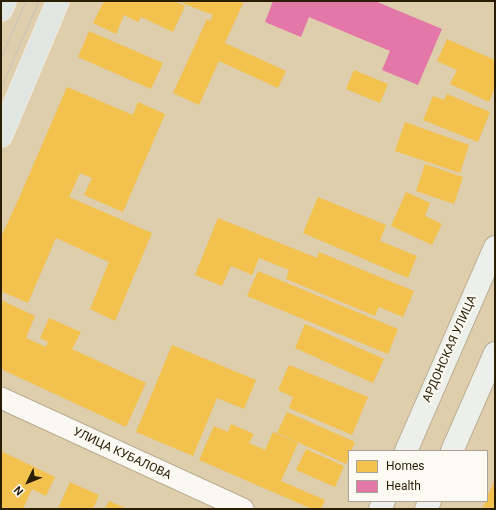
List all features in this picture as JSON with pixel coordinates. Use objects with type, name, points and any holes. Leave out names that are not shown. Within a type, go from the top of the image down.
[{"type":"main road","points":[[1,10],[5,1]]},
{"type":"main road","points":[[1,136],[58,1]]},
{"type":"main road","name":"АРДОНСКАЯ УЛИЦА","points":[[406,450],[495,247]]},
{"type":"main road","points":[[452,450],[495,353]]},
{"type":"street","name":"УЛИЦА КУБАЛОВА","points":[[1,398],[242,509]]},
{"type":"building: Homes","points":[[104,1],[174,1],[185,6],[173,32],[141,17],[138,22],[124,15],[116,34],[93,23]]},
{"type":"building: Homes","points":[[177,1],[244,1],[225,43],[286,71],[278,88],[219,61],[199,105],[173,93],[207,19],[210,21],[213,15]]},
{"type":"building: Homes","points":[[89,31],[163,63],[151,89],[78,57]]},
{"type":"building: Homes","points":[[447,39],[495,60],[495,87],[489,102],[450,84],[457,70],[437,61]]},
{"type":"building: Homes","points":[[354,70],[388,84],[380,103],[346,89]]},
{"type":"building: Homes","points":[[67,87],[133,115],[138,102],[165,114],[123,212],[84,195],[92,178],[80,173],[69,197],[152,233],[115,321],[90,309],[109,262],[56,238],[28,303],[1,291],[1,237]]},
{"type":"building: Homes","points":[[447,94],[490,112],[478,142],[423,120],[433,96],[444,100]]},
{"type":"building: Homes","points":[[405,122],[469,145],[460,173],[395,151]]},
{"type":"building: Homes","points":[[425,164],[463,177],[454,204],[416,191]]},
{"type":"building: Homes","points":[[406,192],[430,203],[425,216],[442,224],[432,245],[391,226]]},
{"type":"building: Homes","points":[[318,197],[386,225],[380,241],[417,256],[408,278],[303,233]]},
{"type":"building: Homes","points":[[218,218],[317,258],[319,252],[414,291],[403,317],[379,307],[375,316],[286,279],[289,270],[259,258],[252,275],[231,266],[222,286],[195,275]]},
{"type":"building: Homes","points":[[258,271],[398,329],[388,354],[247,296]]},
{"type":"building: Homes","points":[[1,300],[35,316],[26,338],[46,347],[48,342],[40,338],[49,318],[81,332],[72,349],[146,383],[126,427],[1,369]]},
{"type":"building: Homes","points":[[305,324],[384,359],[373,383],[295,348]]},
{"type":"building: Homes","points":[[172,345],[256,380],[244,409],[217,398],[193,456],[136,432]]},
{"type":"building: Homes","points":[[289,365],[368,397],[352,435],[289,408],[293,397],[278,390]]},
{"type":"building: Homes","points":[[287,412],[355,442],[351,450],[348,450],[348,459],[346,464],[277,433]]},
{"type":"building: Homes","points":[[231,424],[254,434],[249,443],[265,450],[273,432],[298,443],[281,481],[325,500],[321,509],[312,509],[199,460],[214,426],[228,432]]},
{"type":"building: Homes","points":[[306,449],[344,466],[335,487],[296,470]]},
{"type":"building: Homes","points":[[1,451],[55,477],[46,496],[32,489],[23,509],[1,509]]},
{"type":"building: Homes","points":[[495,479],[495,509],[482,509],[486,502],[488,502],[488,495]]},
{"type":"building: Homes","points":[[70,482],[99,495],[93,509],[58,509]]},
{"type":"building: Homes","points":[[109,501],[128,509],[105,509]]},
{"type":"building: Health","points":[[273,1],[375,1],[442,29],[418,85],[382,70],[390,51],[309,17],[301,37],[265,22]]},
{"type":"tram line","points":[[1,58],[26,1]]},
{"type":"tram line","points":[[1,89],[39,1]]}]
